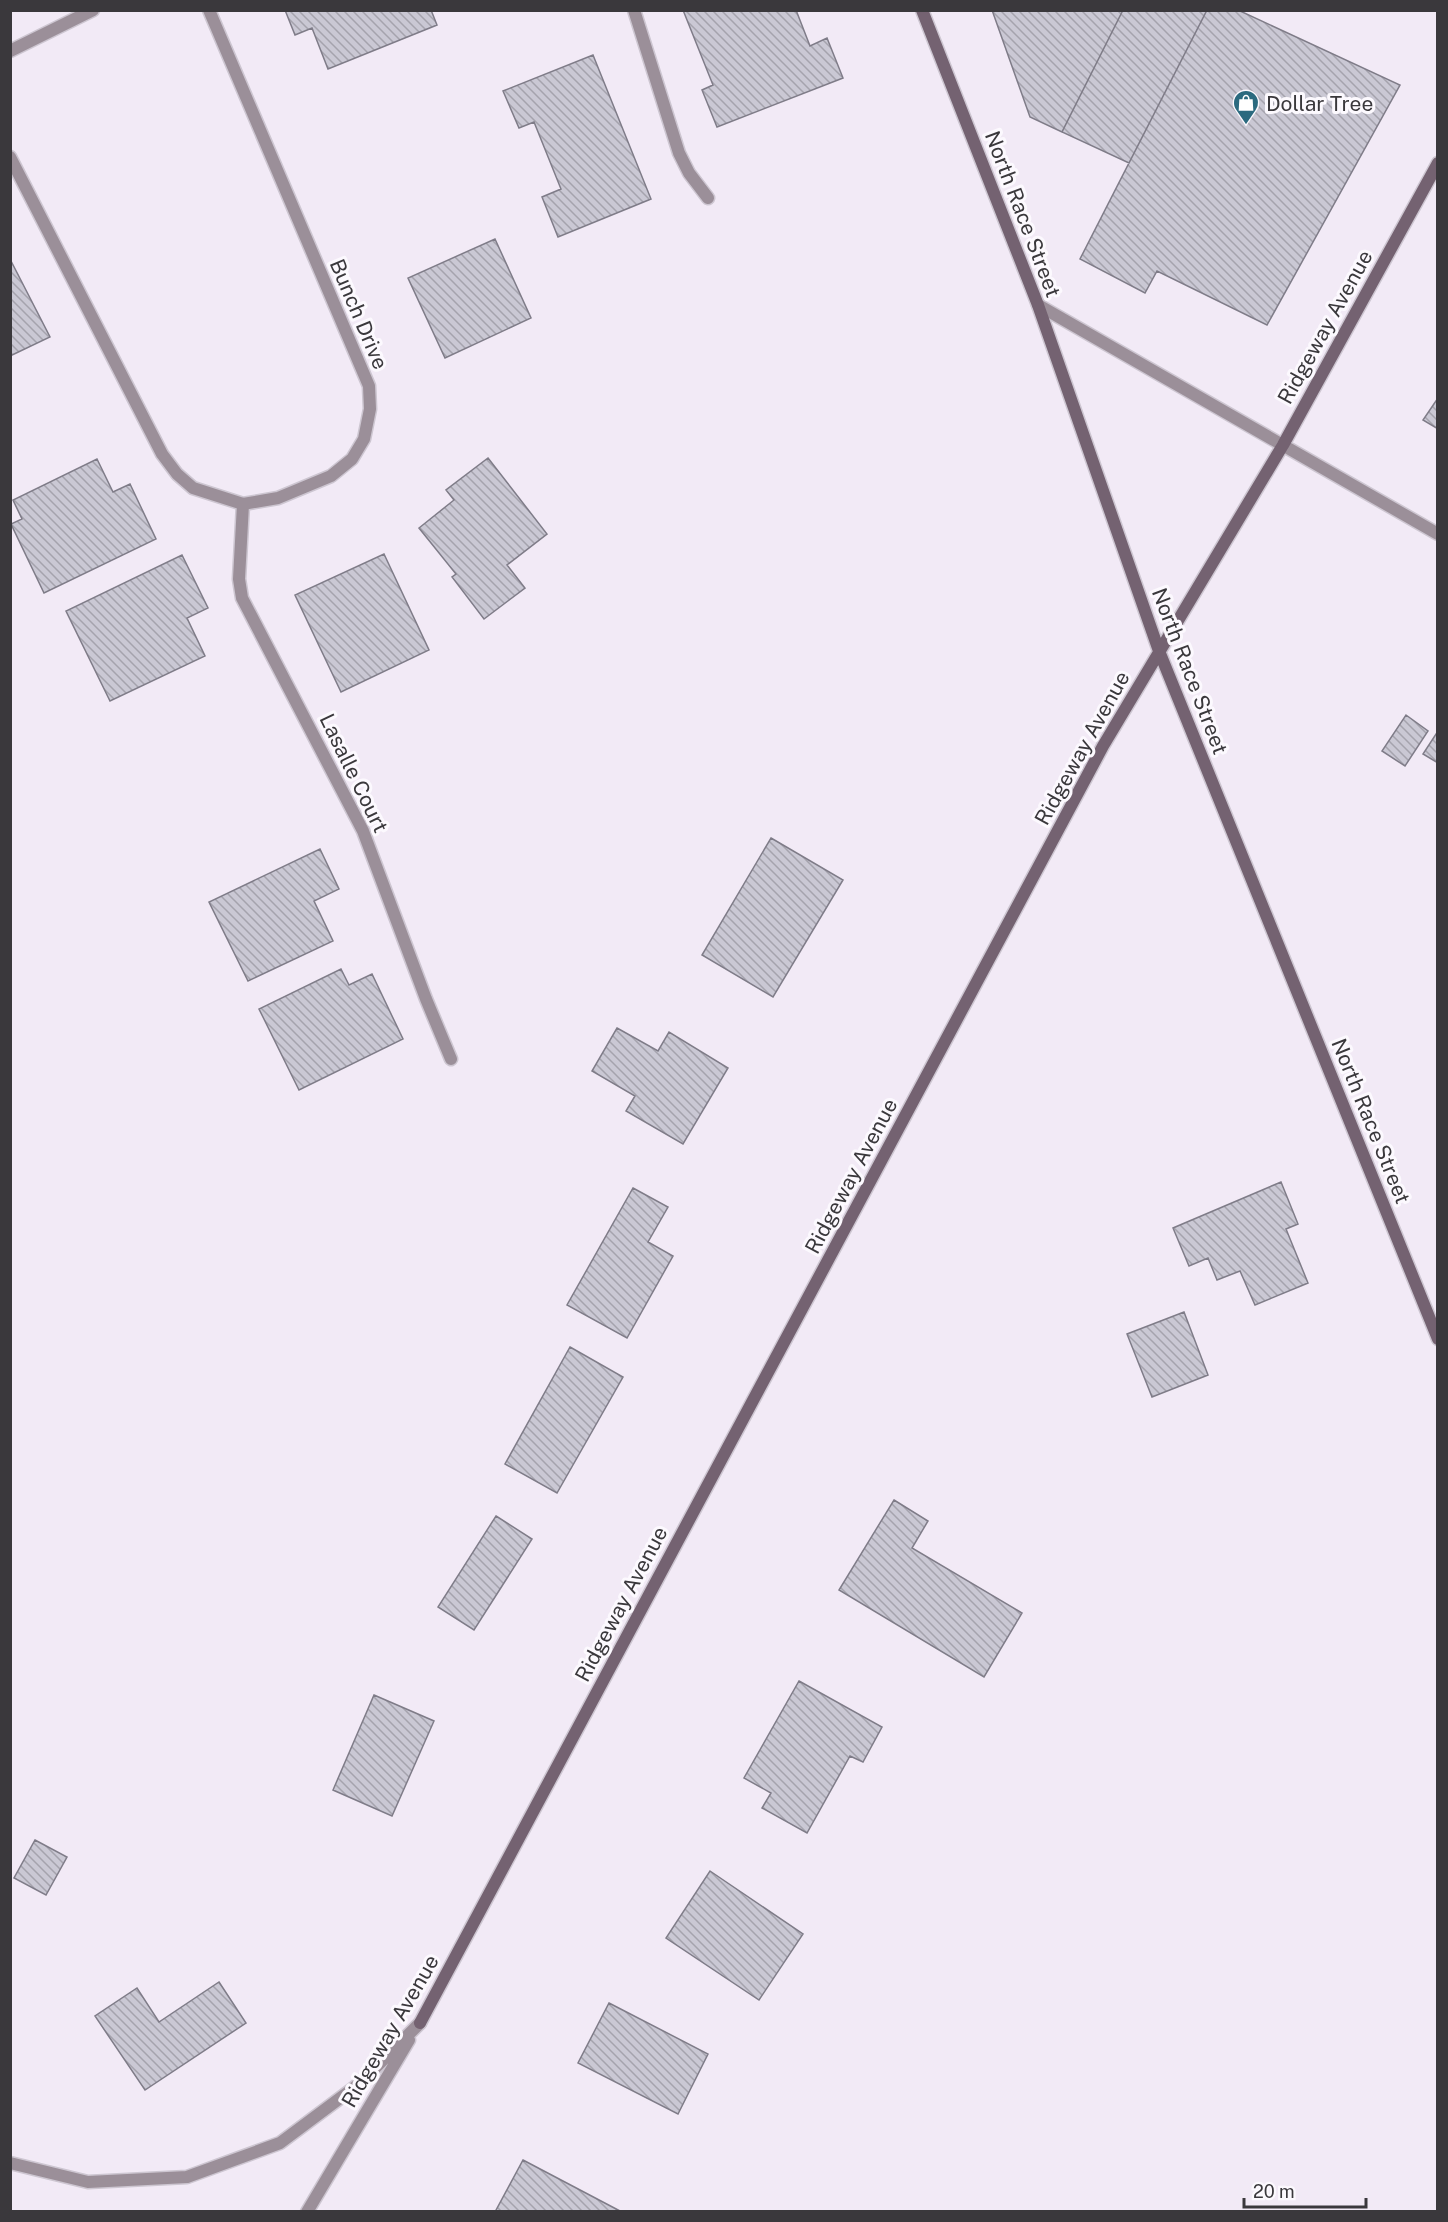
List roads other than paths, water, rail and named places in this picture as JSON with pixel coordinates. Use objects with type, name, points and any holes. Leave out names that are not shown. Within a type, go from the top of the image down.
[{"type":"street","points":[[10,51],[93,10]]},
{"type":"street","name":"Bunch Drive","points":[[10,157],[162,454],[177,474],[194,488],[243,504],[278,498],[331,476],[352,459],[364,439],[370,409],[369,386],[208,10]]},
{"type":"street","points":[[634,10],[679,153],[689,172],[708,198]]},
{"type":"street","name":"North Race Street","points":[[922,10],[1038,305],[1159,651],[1437,1339]]},
{"type":"street","name":"Ridgeway Avenue","points":[[307,2211],[420,2023],[1102,746],[1283,445],[1437,163]]},
{"type":"street","points":[[1038,305],[1437,534]]},
{"type":"street","name":"Lasalle Court","points":[[243,504],[239,579],[242,598],[363,831],[451,1059]]},
{"type":"street","points":[[10,2163],[88,2182],[187,2177],[280,2143],[360,2084],[420,2023]]},
{"type":"place","name":"Dollar Tree","points":[[1246,126]]}]
